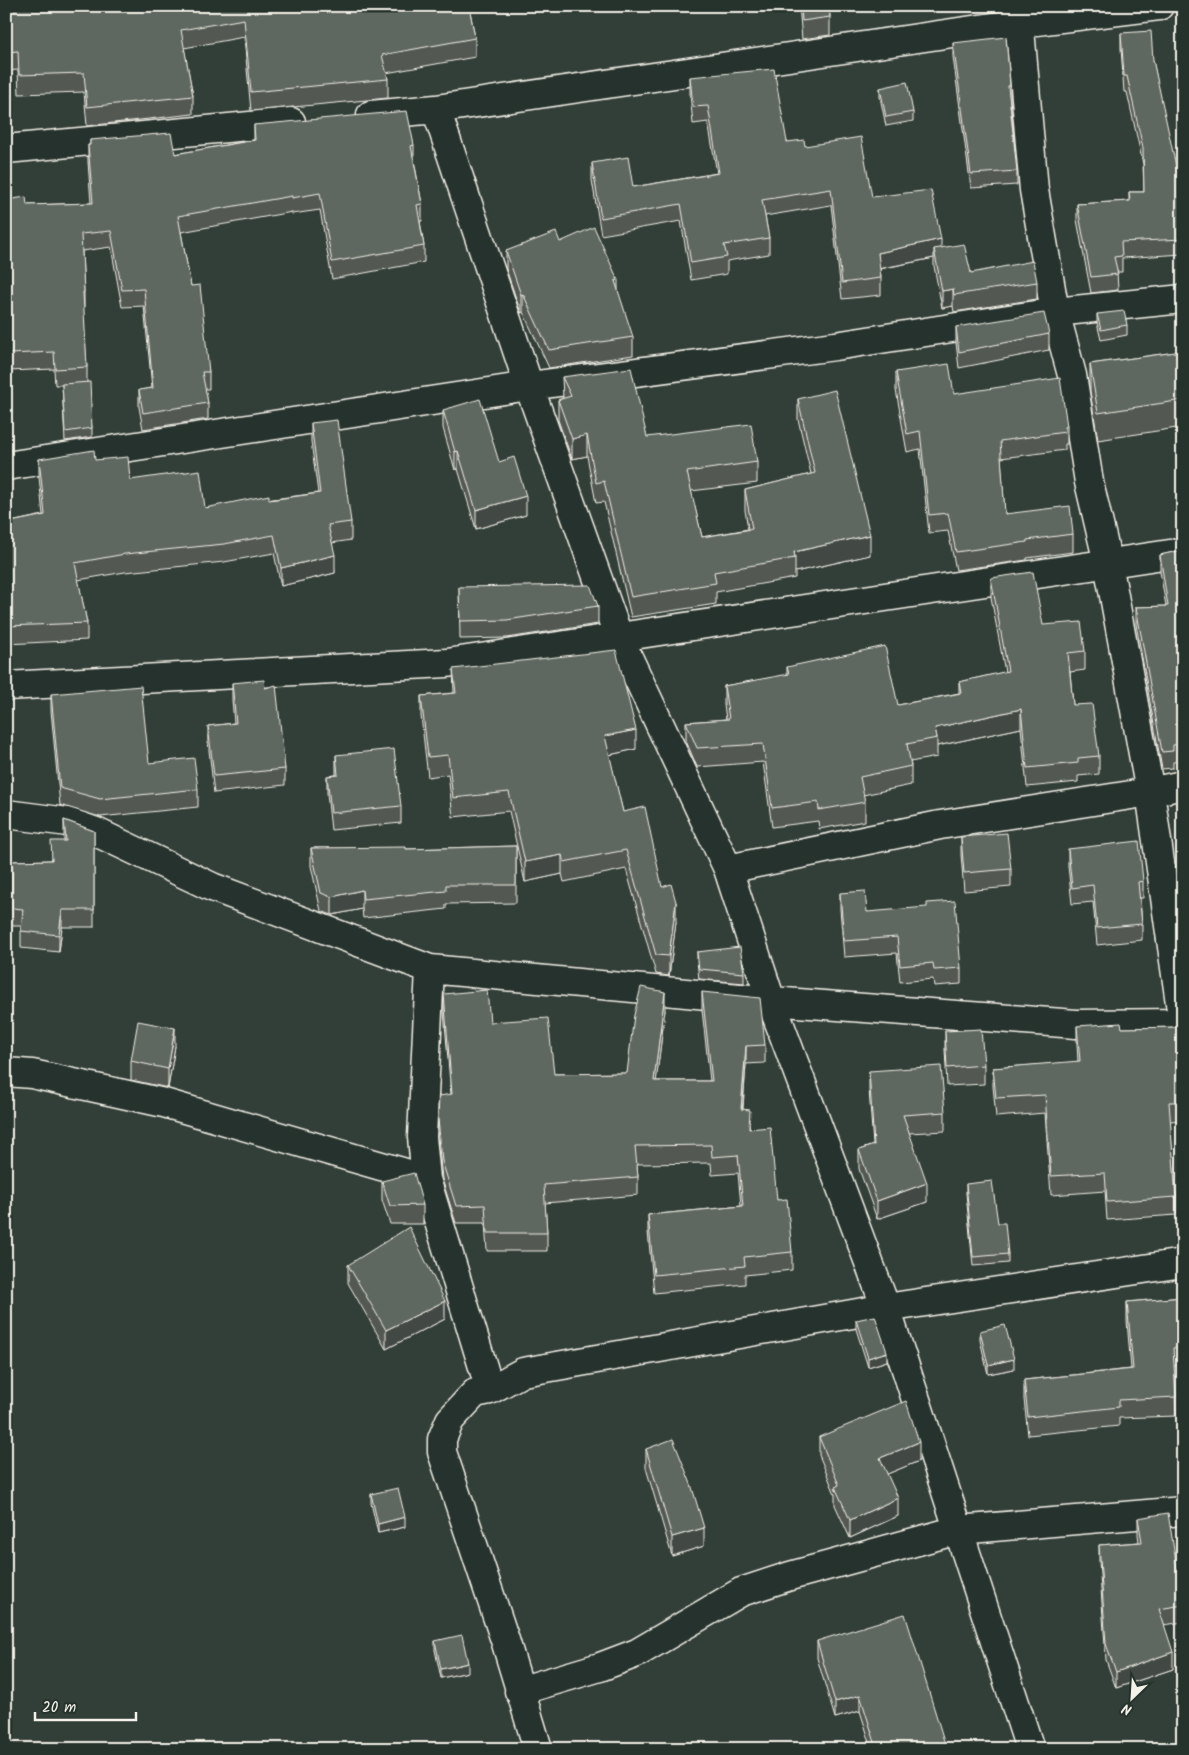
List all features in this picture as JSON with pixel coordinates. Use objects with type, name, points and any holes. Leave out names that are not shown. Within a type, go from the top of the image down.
[{"type":"street","points":[[348,117],[436,109],[1019,15],[1159,6]]},
{"type":"street","points":[[6,814],[68,822],[96,832],[212,887],[430,969],[771,1001],[1076,1024],[1183,1023],[1150,792],[1108,563],[1089,482],[1072,375],[1055,312],[1034,190],[1019,15]]},
{"type":"street","points":[[436,109],[529,386],[619,638],[728,869],[771,1001],[832,1159],[886,1308],[1030,1749]]},
{"type":"street","points":[[6,149],[318,120]]},
{"type":"street","points":[[6,466],[529,386],[834,346],[1055,312],[1183,299]]},
{"type":"street","points":[[6,686],[447,664],[1183,552]]},
{"type":"street","points":[[728,869],[940,825],[1150,792],[1183,785]]},
{"type":"street","points":[[430,969],[422,1137],[426,1179],[490,1390]]},
{"type":"street","points":[[6,1072],[32,1074],[164,1103],[426,1179]]},
{"type":"street","points":[[538,1749],[505,1640],[442,1452],[442,1439],[450,1420],[475,1393],[490,1390],[523,1372],[886,1308],[1183,1263]]},
{"type":"street","points":[[519,1691],[637,1653],[741,1592],[790,1576],[958,1530],[1183,1511]]},
{"type":"building","points":[[17,6],[469,6],[475,38],[382,55],[388,79],[251,92],[244,19],[181,30],[193,96],[87,107],[84,73],[19,75],[18,51],[6,52],[6,10],[17,10]]},
{"type":"building","points":[[801,6],[829,6],[830,17],[802,21]]},
{"type":"building","points":[[1151,31],[1153,60],[1182,194],[1183,239],[1121,242],[1122,256],[1114,257],[1118,274],[1091,277],[1077,204],[1130,201],[1129,192],[1144,192],[1143,148],[1127,76],[1124,76],[1121,33]]},
{"type":"building","points":[[1006,37],[1010,85],[1008,86],[1017,171],[971,174],[953,43]]},
{"type":"building","points":[[774,69],[787,142],[804,140],[805,146],[861,137],[872,197],[931,190],[941,239],[878,253],[881,278],[842,283],[831,189],[762,200],[769,238],[724,245],[727,257],[691,263],[681,204],[601,218],[592,163],[628,157],[633,187],[719,173],[708,106],[693,107],[690,77]]},
{"type":"building","points":[[907,82],[913,112],[886,117],[880,88]]},
{"type":"building","points":[[407,111],[414,145],[411,146],[422,204],[417,205],[424,246],[332,262],[320,193],[292,198],[292,196],[178,216],[191,286],[200,285],[209,372],[202,372],[208,403],[143,413],[139,390],[153,388],[144,289],[122,290],[111,231],[81,234],[87,367],[55,369],[54,352],[9,354],[6,298],[6,200],[26,197],[27,205],[93,203],[88,145],[90,145],[90,140],[171,133],[175,154],[255,140],[254,125]]},
{"type":"building","points":[[594,227],[618,280],[615,281],[633,337],[549,350],[523,294],[521,295],[506,251],[556,232],[560,242]]},
{"type":"building","points":[[964,244],[971,273],[1033,261],[1037,282],[954,295],[953,289],[942,291],[934,249]]},
{"type":"building","points":[[1124,311],[1127,325],[1101,330],[1097,314]]},
{"type":"building","points":[[1044,313],[1049,334],[959,352],[956,327]]},
{"type":"building","points":[[1183,351],[1183,400],[1098,413],[1090,364]]},
{"type":"building","points":[[949,364],[954,394],[1060,378],[1067,426],[1065,427],[1065,432],[1000,441],[1005,514],[1070,506],[1073,534],[956,552],[948,513],[929,515],[920,431],[907,434],[896,372]]},
{"type":"building","points":[[631,368],[647,437],[751,424],[757,462],[687,472],[702,537],[752,529],[745,490],[815,473],[798,399],[835,390],[870,535],[794,552],[795,558],[714,572],[716,583],[631,597],[604,481],[596,483],[587,435],[572,439],[558,400],[571,396],[562,377]]},
{"type":"building","points":[[90,382],[92,428],[65,432],[62,384]]},
{"type":"building","points":[[480,399],[499,462],[514,457],[526,496],[476,510],[458,451],[455,452],[443,410]]},
{"type":"building","points":[[337,420],[351,522],[328,525],[335,555],[281,568],[274,535],[224,544],[125,554],[75,563],[87,623],[6,626],[6,523],[45,515],[39,459],[94,450],[95,460],[128,457],[130,480],[200,470],[205,508],[269,495],[269,500],[320,493],[311,423]]},
{"type":"building","points":[[1183,550],[1183,744],[1173,745],[1173,751],[1162,752],[1136,607],[1168,606],[1160,555]]},
{"type":"building","points":[[1033,572],[1043,625],[1081,622],[1085,651],[1068,653],[1073,705],[1092,704],[1099,756],[1078,758],[1078,763],[1027,768],[1021,709],[935,728],[937,738],[907,744],[911,766],[860,777],[865,802],[819,810],[818,802],[772,808],[763,744],[697,748],[686,722],[729,719],[724,686],[789,674],[787,667],[885,646],[898,705],[961,693],[959,682],[1008,671],[991,578]]},
{"type":"building","points":[[590,585],[598,606],[507,620],[460,621],[459,587]]},
{"type":"building","points":[[616,650],[636,730],[605,736],[623,812],[645,807],[662,887],[671,884],[676,902],[669,956],[656,955],[626,850],[564,862],[562,855],[525,862],[509,792],[453,798],[448,755],[428,757],[421,696],[456,693],[453,669]]},
{"type":"building","points":[[264,680],[265,688],[276,685],[285,769],[214,776],[208,726],[236,723],[232,683]]},
{"type":"building","points":[[141,686],[149,763],[194,758],[198,789],[100,799],[60,788],[51,694]]},
{"type":"building","points":[[394,749],[401,806],[331,813],[327,776],[338,775],[336,755]]},
{"type":"building","points":[[64,820],[94,831],[94,910],[62,910],[59,935],[21,931],[23,909],[12,908],[12,861],[52,860],[51,841],[66,841]]},
{"type":"building","points":[[1007,833],[1011,869],[964,873],[961,837]]},
{"type":"building","points":[[1139,841],[1143,881],[1138,882],[1142,924],[1097,928],[1093,885],[1072,888],[1068,849]]},
{"type":"building","points":[[516,846],[516,885],[446,885],[446,891],[363,899],[362,890],[332,897],[321,893],[311,848],[406,847],[406,849]]},
{"type":"building","points":[[865,891],[867,912],[927,907],[927,903],[955,901],[961,968],[934,970],[933,963],[900,966],[897,937],[844,941],[840,893]]},
{"type":"building","points":[[740,947],[744,973],[699,969],[697,952]]},
{"type":"building","points":[[641,987],[665,992],[654,1081],[712,1081],[702,992],[760,998],[765,1045],[746,1046],[741,1109],[750,1110],[749,1129],[770,1127],[777,1200],[787,1199],[792,1252],[744,1257],[745,1266],[654,1275],[648,1215],[743,1206],[738,1155],[712,1157],[711,1145],[635,1146],[638,1177],[544,1185],[547,1233],[487,1233],[485,1205],[456,1206],[442,1161],[438,1119],[439,1096],[452,1094],[444,994],[487,990],[490,1022],[548,1018],[554,1074],[627,1073],[634,1015]]},
{"type":"building","points":[[138,1021],[175,1028],[168,1069],[131,1061]]},
{"type":"building","points":[[1121,1023],[1122,1028],[1183,1027],[1183,1102],[1169,1102],[1176,1197],[1107,1202],[1105,1173],[1051,1176],[1045,1095],[996,1098],[993,1068],[1080,1061],[1077,1026]]},
{"type":"building","points":[[981,1029],[984,1065],[947,1068],[945,1031]]},
{"type":"building","points":[[941,1066],[945,1112],[903,1115],[927,1183],[877,1201],[859,1150],[874,1145],[869,1071]]},
{"type":"building","points":[[414,1173],[423,1205],[390,1206],[382,1181]]},
{"type":"building","points":[[992,1181],[998,1223],[1005,1223],[1008,1254],[973,1257],[966,1184]]},
{"type":"building","points":[[409,1227],[445,1301],[386,1330],[348,1265]]},
{"type":"building","points":[[1183,1297],[1183,1347],[1173,1348],[1176,1397],[1119,1400],[1119,1407],[1028,1417],[1024,1380],[1133,1369],[1127,1302]]},
{"type":"building","points":[[875,1316],[887,1352],[868,1358],[856,1320]]},
{"type":"building","points":[[1005,1325],[1014,1359],[988,1365],[980,1331]]},
{"type":"building","points":[[906,1401],[919,1442],[880,1458],[898,1498],[850,1520],[835,1487],[839,1485],[819,1437]]},
{"type":"building","points":[[673,1439],[691,1484],[704,1528],[672,1537],[646,1449]]},
{"type":"building","points":[[398,1488],[405,1517],[378,1524],[371,1494]]},
{"type":"building","points":[[1168,1513],[1183,1605],[1159,1609],[1173,1652],[1116,1672],[1106,1644],[1099,1545],[1142,1542],[1138,1518]]},
{"type":"building","points":[[905,1614],[945,1744],[937,1749],[877,1749],[860,1695],[835,1702],[817,1641]]},
{"type":"building","points":[[462,1635],[468,1663],[441,1669],[435,1641]]}]
